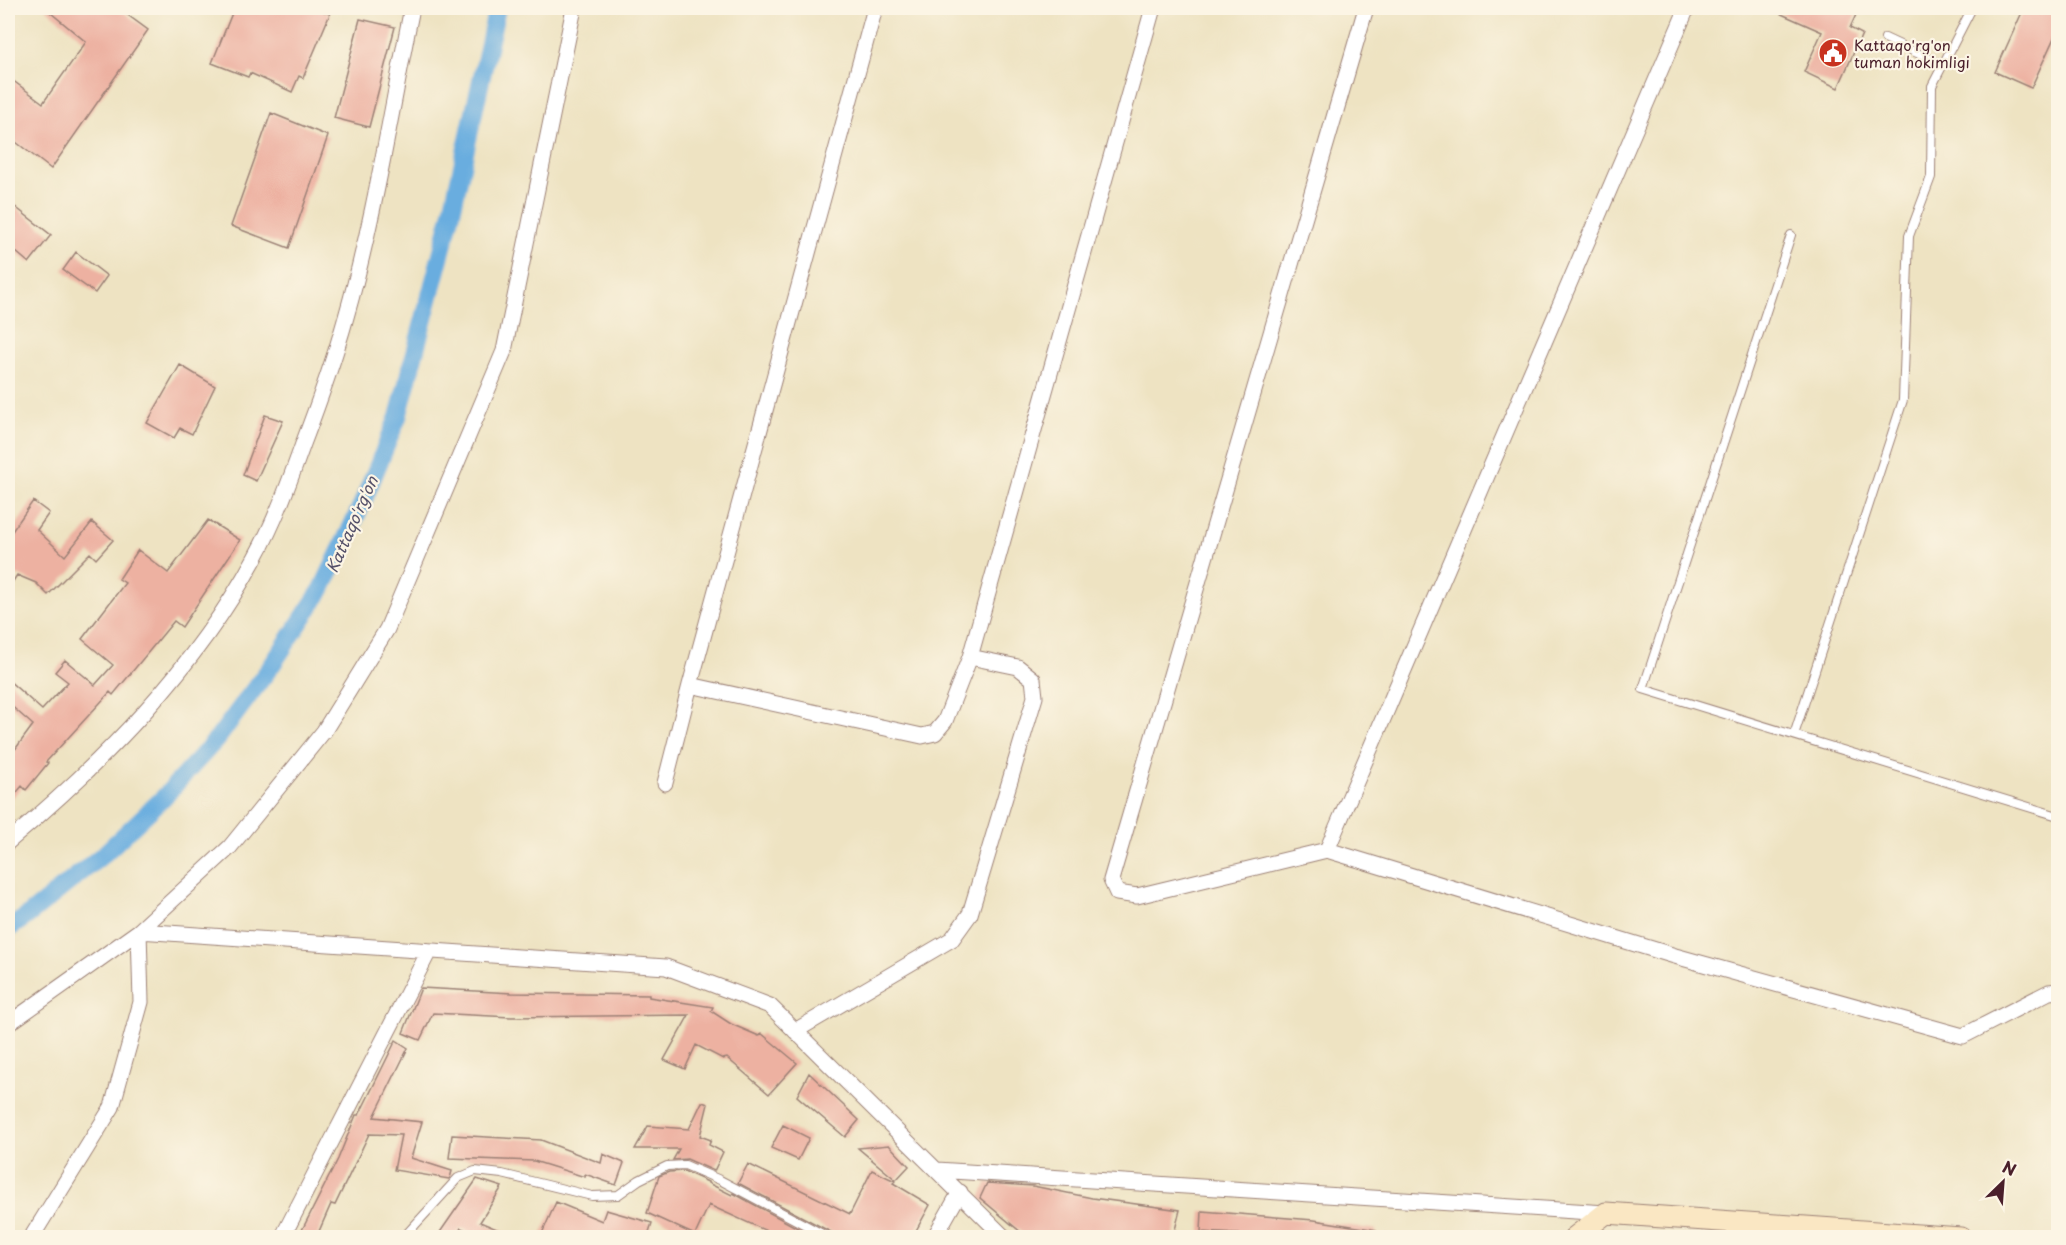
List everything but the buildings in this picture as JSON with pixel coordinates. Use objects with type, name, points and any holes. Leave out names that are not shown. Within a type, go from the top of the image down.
[{"type":"street","points":[[8,841],[75,784],[179,674],[228,603],[276,518],[322,394],[346,316],[366,237],[412,8]]},
{"type":"street","points":[[8,1024],[139,931],[230,847],[324,731],[387,629],[504,351],[574,8]]},
{"type":"street","points":[[665,783],[875,8]]},
{"type":"street","points":[[690,685],[922,735],[935,733],[945,721],[970,657],[1154,8]]},
{"type":"street","points":[[1366,8],[1111,880],[1117,893],[1137,896],[1327,850],[1675,956],[1964,1036],[2049,992],[2058,991]]},
{"type":"street","points":[[1327,850],[1687,8]]},
{"type":"street","points":[[795,1030],[952,939],[970,914],[1035,697],[1033,680],[1018,667],[970,657]]},
{"type":"street","points":[[139,931],[666,967],[770,1006],[1005,1238]]},
{"type":"street","points":[[31,1238],[112,1107],[141,1002],[139,931]]},
{"type":"street","points":[[282,1238],[429,951]]},
{"type":"street","points":[[937,1170],[1961,1238]]},
{"type":"street","points":[[934,1238],[960,1192]]},
{"type":"street","points":[[1574,1238],[1606,1213]]},
{"type":"lane","points":[[1794,735],[1903,400],[1909,236],[1931,177],[1932,86],[1972,8]]},
{"type":"lane","points":[[1885,38],[1943,65]]},
{"type":"lane","points":[[1791,235],[1643,689],[2058,816]]},
{"type":"lane","points":[[403,1238],[458,1178],[476,1171],[502,1174],[592,1196],[618,1196],[639,1180],[667,1166],[685,1166],[720,1180],[830,1238]]},
{"type":"waterway","name":"Kattaqo'rg'on","points":[[8,929],[105,853],[163,798],[217,739],[272,665],[322,589],[362,504],[398,417],[451,216],[497,8]]},
{"type":"place","name":"Kattaqo'rg'on tuman hokimligi","points":[[1833,53]]}]
